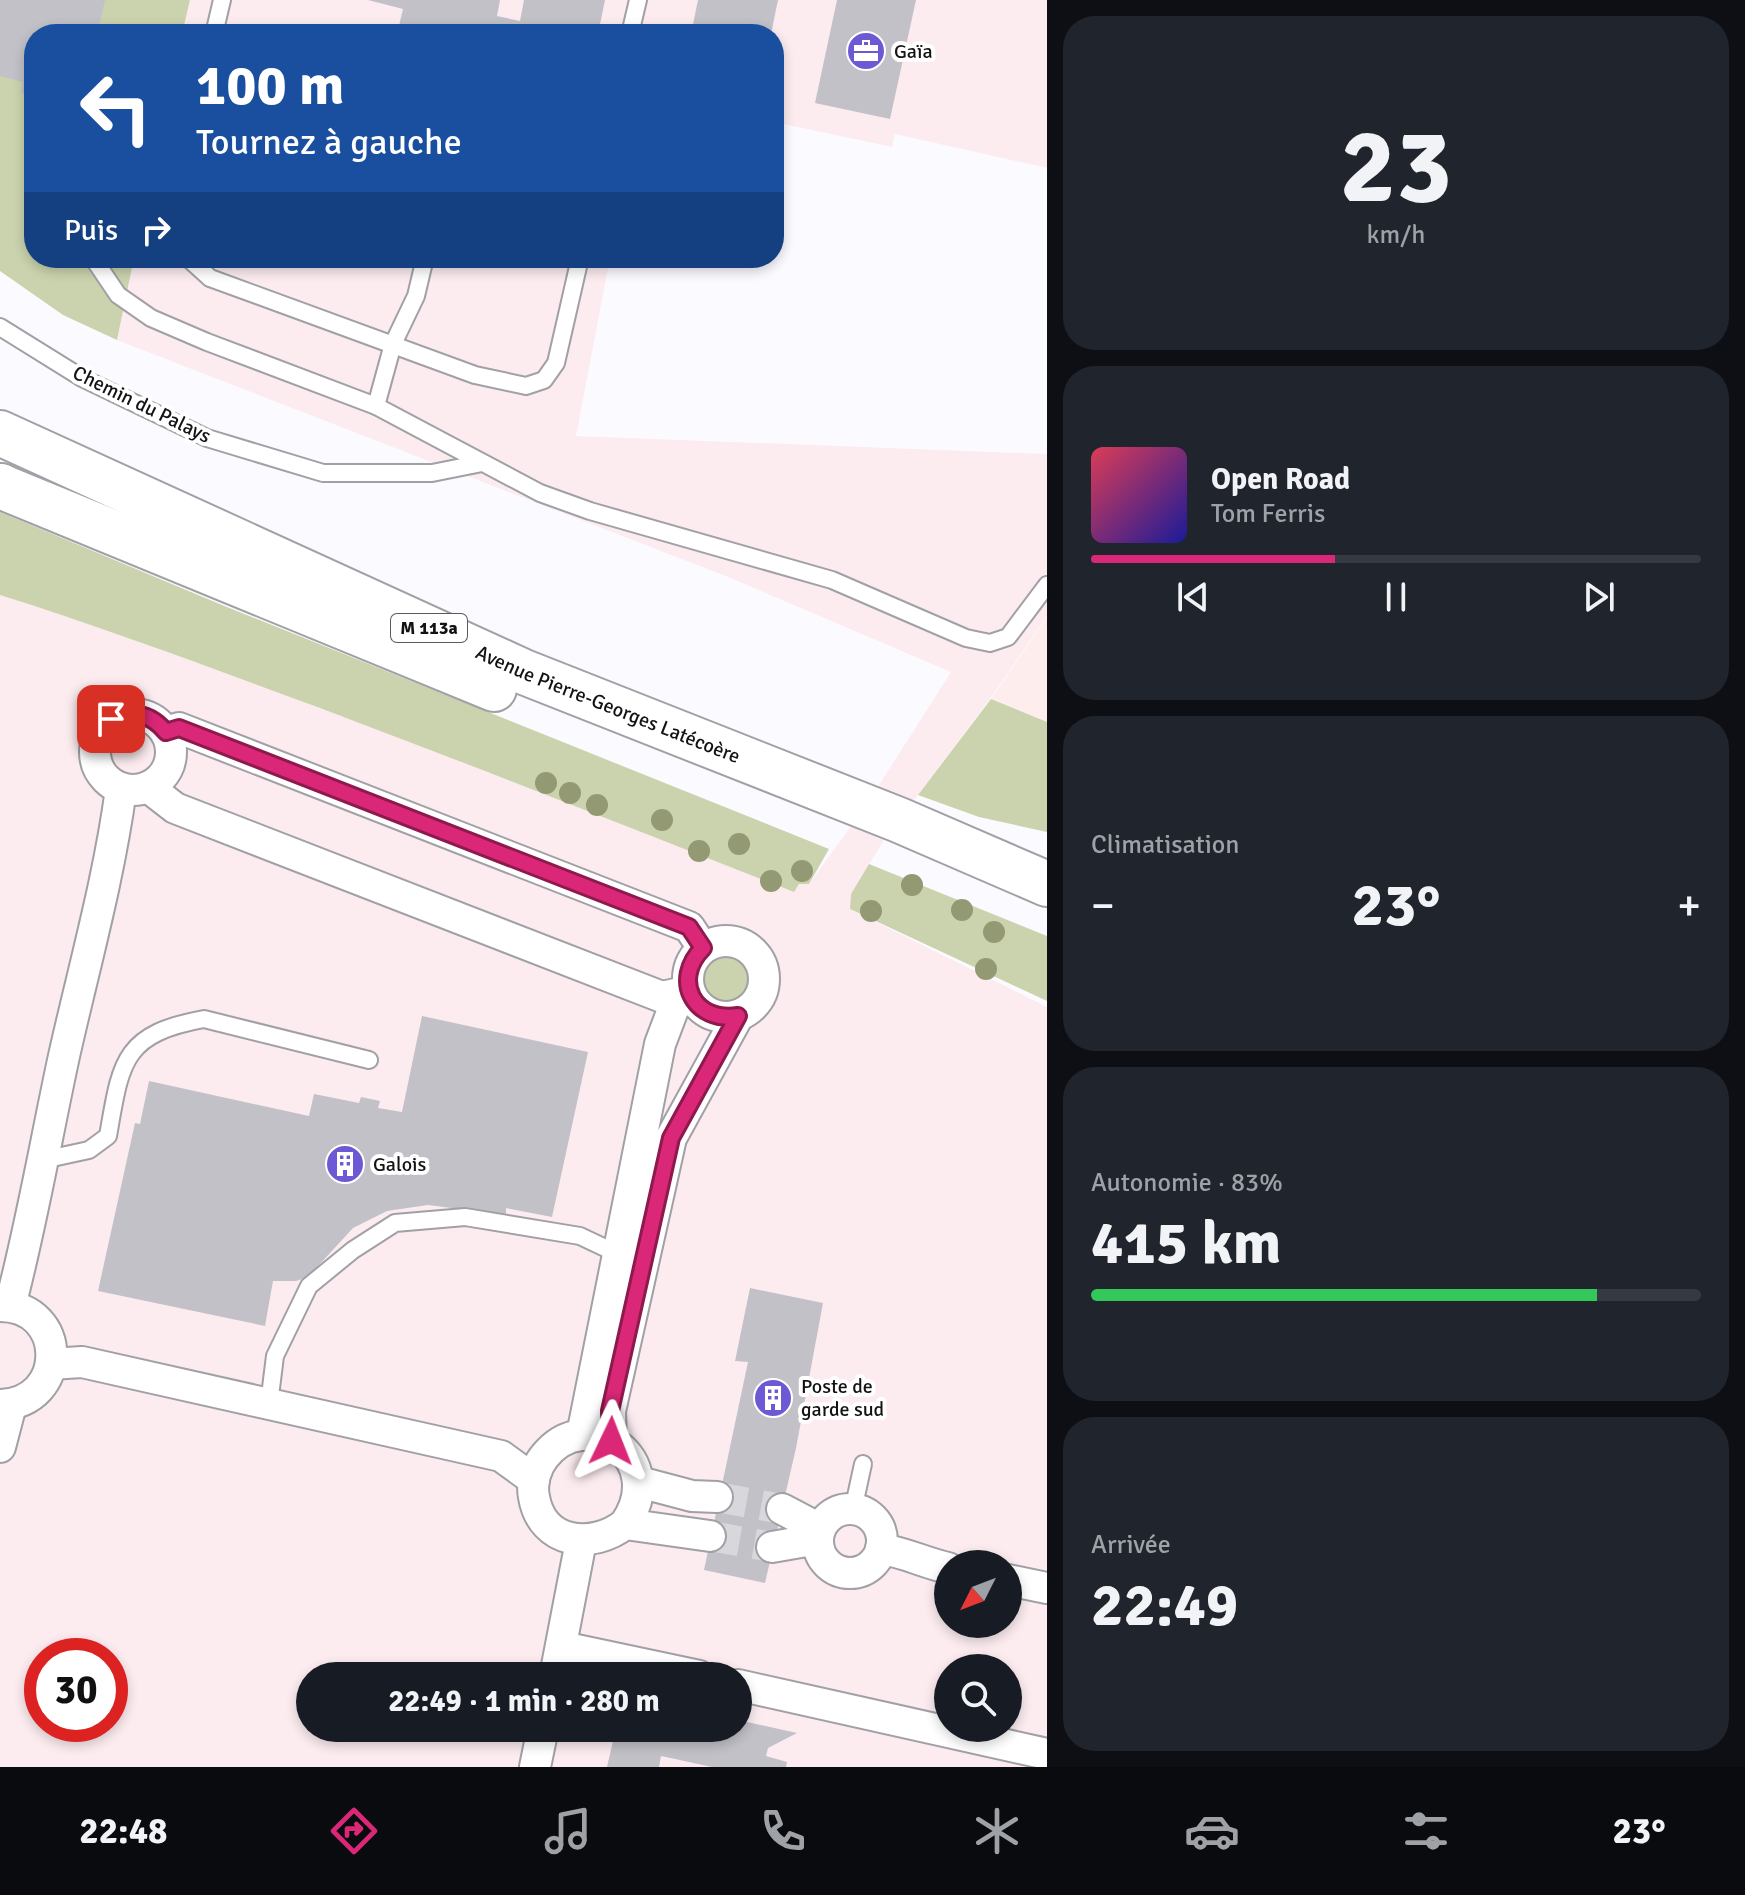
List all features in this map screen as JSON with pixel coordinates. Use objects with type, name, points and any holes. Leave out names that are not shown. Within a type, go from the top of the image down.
[{"type":"main road","name":"Avenue Pierre-Georges Latécoère","points":[[0,433],[524,672],[874,824],[1047,910]]},
{"type":"main road","name":"Avenue Pierre-Georges Latécoère","points":[[0,486],[513,697],[1047,884]]},
{"type":"main road","points":[[874,824],[1047,856]]},
{"type":"street","points":[[134,788],[159,780],[167,770],[171,757],[166,732],[158,722],[135,713],[111,719],[102,728],[96,739],[96,764],[101,775],[175,808],[662,997],[690,992]]},
{"type":"street","points":[[166,732],[179,728],[689,927],[703,948]]},
{"type":"street","points":[[0,1447],[5,1405],[25,1400],[38,1391],[47,1378],[51,1364],[52,1348],[38,1320],[25,1311],[5,1306],[25,1248],[67,1045],[113,848],[134,788]]},
{"type":"street","points":[[597,1438],[610,1411],[671,1138],[738,1016],[758,1000],[764,988],[761,963],[754,953],[735,942],[712,943],[703,948],[689,967],[690,992],[705,1011],[715,1016],[738,1016]]},
{"type":"street","points":[[597,1438],[618,1254],[660,1044],[674,1007],[690,992]]},
{"type":"street","points":[[51,1364],[82,1362],[501,1456],[534,1480]]},
{"type":"street","points":[[597,1438],[630,1458],[639,1482],[639,1497],[634,1512],[612,1534],[597,1540],[581,1541],[565,1536],[545,1520],[534,1497],[534,1480],[539,1463],[550,1449],[565,1439],[597,1438]]},
{"type":"street","points":[[639,1482],[692,1496],[717,1497]]},
{"type":"street","points":[[772,1547],[819,1534],[833,1514],[853,1510],[872,1519],[881,1538],[881,1549],[870,1566],[850,1573],[831,1566],[823,1559],[819,1534],[782,1509]]},
{"type":"street","points":[[625,1524],[710,1536]]},
{"type":"street","points":[[558,1662],[581,1541]]},
{"type":"street","points":[[881,1549],[900,1551],[934,1565]]},
{"type":"street","points":[[1022,1583],[1047,1588]]},
{"type":"street","points":[[562,1647],[633,1662]]},
{"type":"street","points":[[752,1688],[1047,1754]]},
{"type":"street","points":[[535,1767],[540,1742]]},
{"type":"lane","points":[[216,24],[222,0]]},
{"type":"lane","points":[[632,24],[638,0]]},
{"type":"lane","points":[[100,268],[118,295],[151,318],[376,406],[540,493],[590,511],[832,580],[966,638],[990,643],[1008,637],[1047,585]]},
{"type":"lane","points":[[199,268],[210,278],[475,375],[526,386],[544,380],[556,363],[578,268]]},
{"type":"lane","points":[[376,406],[393,344],[416,296],[423,268]]},
{"type":"lane","name":"Chemin du Palays","points":[[0,327],[82,378],[207,438],[323,473],[432,473],[482,463]]},
{"type":"lane","points":[[43,1160],[89,1150],[108,1136],[119,1075],[133,1049],[152,1034],[182,1023],[204,1019],[369,1060]]},
{"type":"lane","points":[[269,1404],[275,1356],[309,1286],[353,1250],[395,1223],[465,1217],[580,1236],[618,1254]]},
{"type":"lane","points":[[853,1510],[863,1464]]},
{"type":"shaded area","points":[[190,0],[1047,0],[1047,168],[895,134],[892,147],[784,124],[784,24],[184,24]]},
{"type":"shaded area","points":[[132,268],[608,268],[576,436],[1047,454],[1047,616],[990,699],[884,840],[851,894],[850,909],[1047,1007],[1047,1767],[0,1767],[0,595],[78,619],[799,884],[809,884],[865,807],[951,672],[728,577],[117,340]]},
{"type":"shaded area","points":[[1047,617],[1047,722],[991,699]]},
{"type":"green space","points":[[0,0],[190,0],[184,24],[24,24],[24,268],[132,268],[117,340],[63,315],[0,271]]},
{"type":"green space","points":[[0,512],[222,605],[829,849],[809,884],[799,884],[794,892],[320,708],[121,635],[0,595]]},
{"type":"green space","points":[[991,699],[1047,722],[1047,832],[979,817],[918,795]]},
{"type":"green space","points":[[869,864],[1047,936],[1047,1001],[850,909],[851,894]]},
{"type":"green space","points":[[725,954],[742,962],[750,979],[742,996],[725,1004],[708,996],[700,979],[708,962]]},
{"type":"building","points":[[0,0],[105,0],[99,24],[24,24],[24,93],[21,93],[23,82],[0,76]]},
{"type":"building","points":[[368,0],[500,0],[497,16],[520,21],[524,0],[605,0],[600,24],[399,24],[403,9]]},
{"type":"building","points":[[698,0],[778,0],[773,24],[693,24]]},
{"type":"building","name":"Gaïa","points":[[837,0],[916,0],[890,119],[815,103]]},
{"type":"building","name":"Galois","points":[[422,1016],[588,1052],[552,1217],[506,1208],[506,1215],[428,1205],[387,1211],[353,1228],[308,1277],[296,1281],[273,1281],[265,1326],[98,1291],[135,1123],[140,1124],[149,1081],[309,1116],[314,1094],[359,1103],[361,1097],[380,1101],[378,1108],[402,1112]]},
{"type":"building","points":[[750,1288],[823,1303],[796,1448],[765,1583],[704,1570],[748,1362],[735,1361]]},
{"type":"building","points":[[752,1723],[797,1733],[768,1748],[766,1756],[787,1762],[786,1767],[712,1767],[661,1756],[659,1767],[607,1767],[613,1742],[752,1742]]},
{"type":"tunnel","points":[[717,1497],[782,1509]]},
{"type":"tunnel","points":[[710,1536],[772,1547]]},
{"type":"place","name":"Gaïa","points":[[866,51]]},
{"type":"place","name":"Galois","points":[[345,1164]]},
{"type":"place","name":"Poste de garde sud","points":[[773,1398]]},
{"type":"route","points":[[111,719],[122,714],[147,716],[158,722],[166,732],[179,728],[689,927],[703,948],[689,967],[687,979],[690,994],[696,1004],[715,1016],[738,1016],[671,1138],[610,1411],[611,1441]]}]
